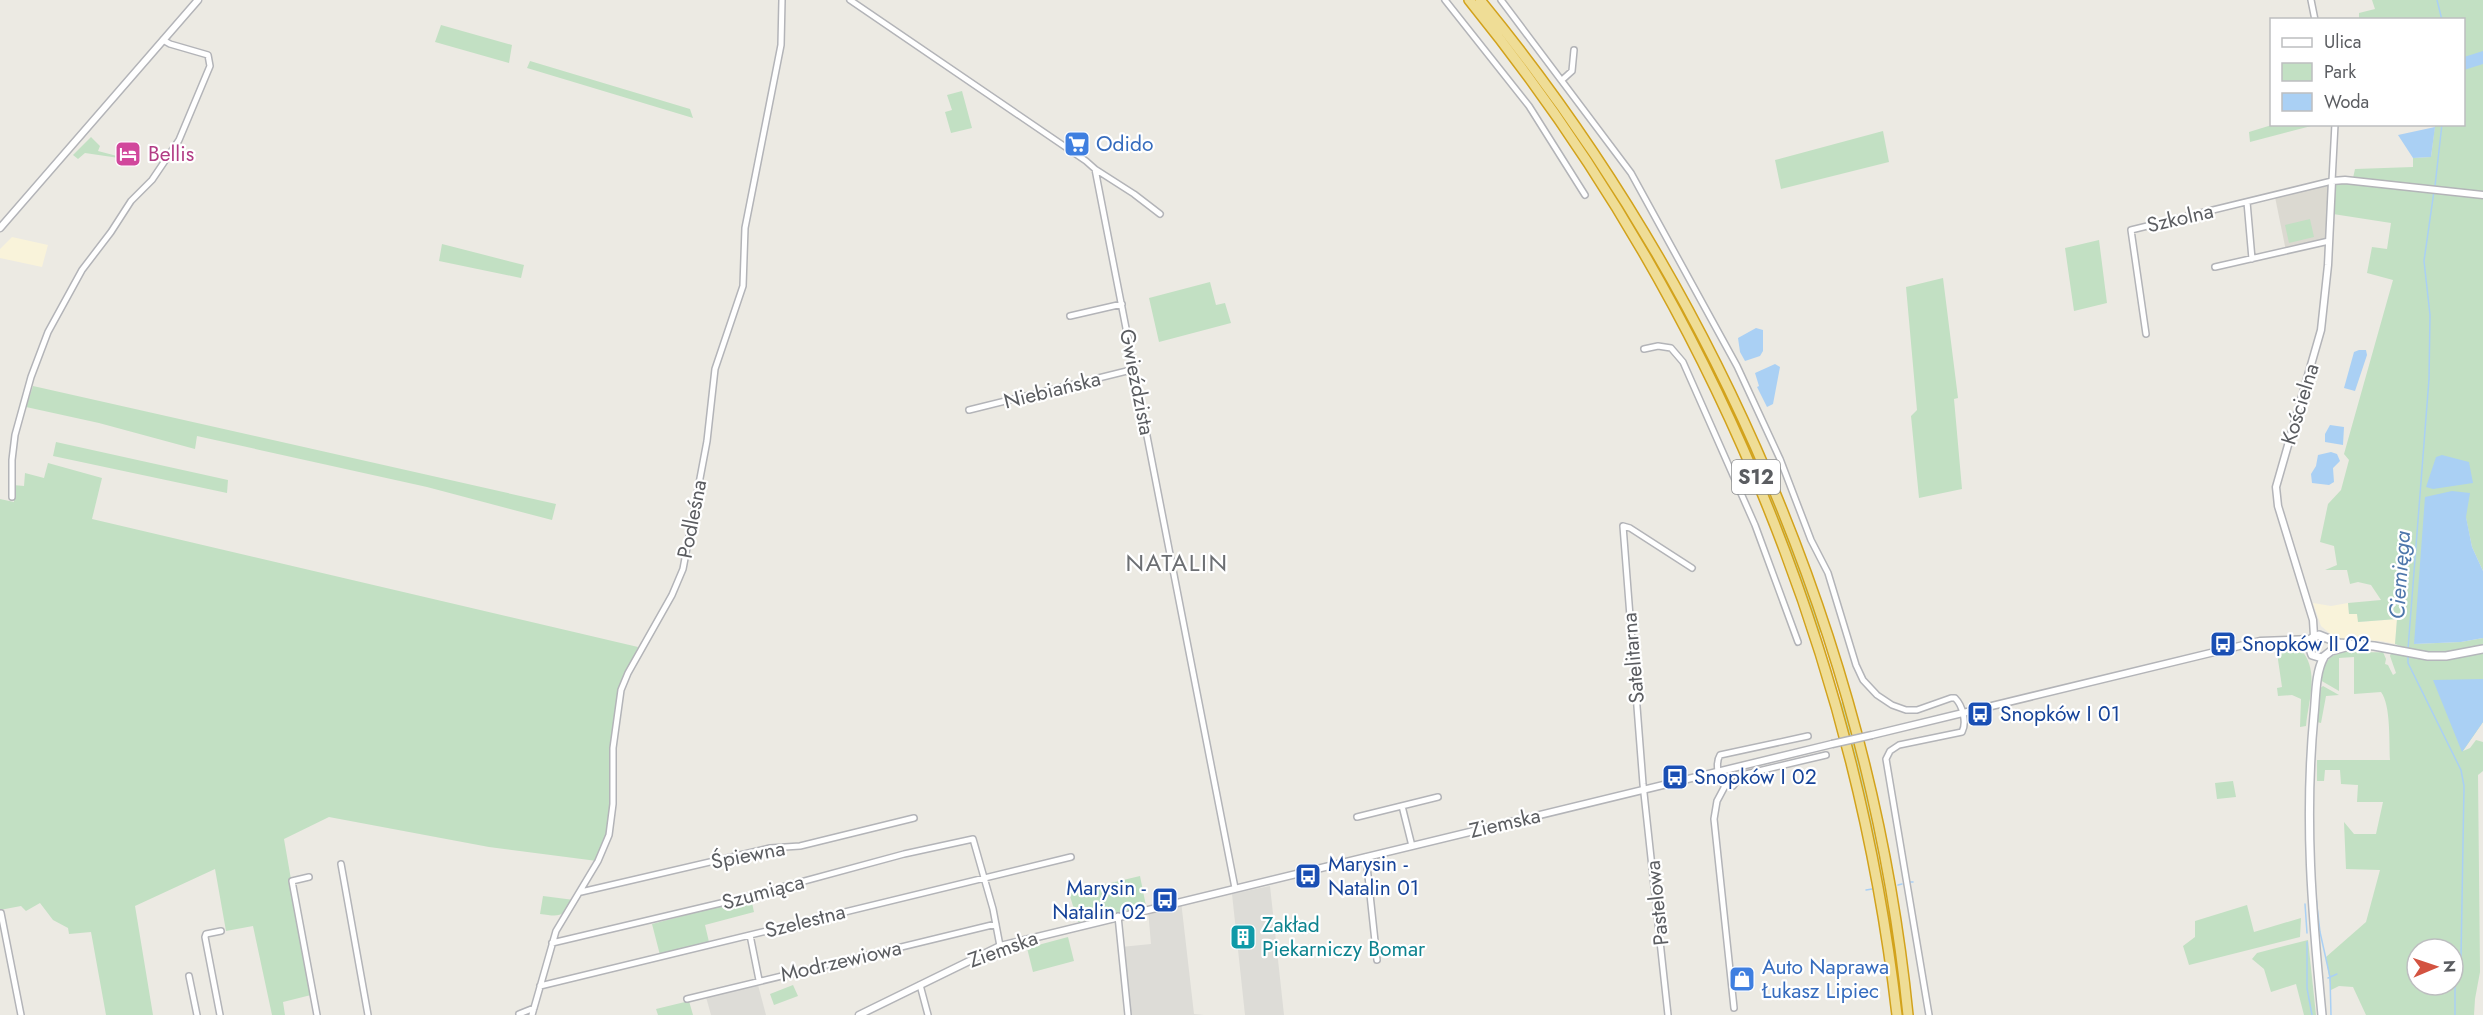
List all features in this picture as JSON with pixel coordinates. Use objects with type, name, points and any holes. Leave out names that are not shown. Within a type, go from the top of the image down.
[{"type":"highway","name":"S12","points":[[1469,0],[1562,123],[1634,236],[1698,352],[1753,467],[1804,600],[1843,728],[1876,873],[1897,1015]]},
{"type":"highway","name":"S12","points":[[1480,0],[1559,104],[1625,204],[1709,351],[1754,443],[1815,600],[1855,731],[1887,870],[1908,1015]]},
{"type":"main road","points":[[2317,682],[2314,656],[2309,649],[2316,637],[2418,655],[2440,656],[2483,649]]},
{"type":"main road","points":[[2331,641],[2331,651]]},
{"type":"main road","points":[[2322,1015],[2310,886],[2309,766],[2317,682],[2324,657],[2331,651],[2353,645]]},
{"type":"main road","points":[[2314,656],[2324,657]]},
{"type":"street","points":[[0,228],[198,0]]},
{"type":"street","name":"Podleśna","points":[[532,1015],[552,943],[561,920],[581,892],[603,853],[609,835],[613,804],[614,748],[621,690],[628,673],[672,595],[682,569],[707,441],[715,369],[743,286],[745,228],[781,45],[782,0]]},
{"type":"street","points":[[850,0],[1086,160],[1095,169],[1160,214]]},
{"type":"street","points":[[1445,0],[1529,106],[1585,195]]},
{"type":"street","points":[[1501,0],[1631,173],[1737,366],[1780,459],[1811,540],[1827,573],[1856,665],[1863,680],[1877,695],[1900,708],[1917,710],[1952,698],[1958,700],[1965,727],[1959,734],[1899,745],[1890,751],[1886,759],[1929,1015]]},
{"type":"street","points":[[2311,0],[2315,18]]},
{"type":"street","points":[[12,497],[15,435],[48,332],[82,270],[131,201],[151,181],[179,140],[210,66],[208,55],[164,40]]},
{"type":"street","points":[[1562,80],[1572,70],[1574,50]]},
{"type":"street","points":[[2335,126],[2332,181],[2345,180],[2483,195]]},
{"type":"street","name":"Gwieździsta","points":[[1095,169],[1235,888]]},
{"type":"street","name":"Szkolna","points":[[2146,334],[2131,230],[2332,181]]},
{"type":"street","name":"Kościelna","points":[[2316,637],[2276,492],[2278,475],[2296,422],[2321,330],[2332,181]]},
{"type":"street","points":[[2247,202],[2252,259]]},
{"type":"street","points":[[2216,267],[2329,241]]},
{"type":"street","points":[[1070,316],[1122,304]]},
{"type":"street","points":[[1644,349],[1658,346],[1671,348],[1683,362],[1755,525],[1798,642]]},
{"type":"street","name":"Niebiańska","points":[[969,411],[1135,369]]},
{"type":"street","name":"Satelitarna","points":[[1644,790],[1623,526],[1630,528],[1692,568]]},
{"type":"street","name":"Ziemska","points":[[859,1015],[1000,946],[2260,641],[2289,641],[2316,637]]},
{"type":"street","points":[[2289,641],[2309,649]]},
{"type":"street","points":[[1725,786],[1719,772],[1720,755],[1808,736]]},
{"type":"street","points":[[1725,786],[1733,786],[1739,777],[1746,774],[1826,755]]},
{"type":"street","points":[[1725,786],[1717,801],[1714,819],[1734,1008]]},
{"type":"street","name":"Pastelowa","points":[[1644,790],[1668,1015]]},
{"type":"street","points":[[1358,817],[1438,797]]},
{"type":"street","points":[[1402,806],[1412,846]]},
{"type":"street","name":"Śpiewna","points":[[581,892],[770,848],[800,846],[914,818]]},
{"type":"street","name":"Szumiąca","points":[[552,943],[738,899],[904,854],[973,839],[983,878]]},
{"type":"street","name":"Szelestna","points":[[540,986],[1071,857]]},
{"type":"street","points":[[1366,857],[1377,960]]},
{"type":"street","points":[[341,864],[368,1015]]},
{"type":"street","points":[[309,877],[292,881],[317,1015]]},
{"type":"street","points":[[983,878],[1000,946]]},
{"type":"street","points":[[1,913],[21,1015]]},
{"type":"street","points":[[1118,916],[1128,1015]]},
{"type":"street","name":"Modrzewiowa","points":[[687,999],[996,924]]},
{"type":"street","points":[[220,1015],[205,937],[207,934],[221,931]]},
{"type":"street","points":[[750,935],[759,980]]},
{"type":"street","points":[[189,976],[197,1015]]},
{"type":"street","points":[[920,985],[928,1015]]},
{"type":"street","points":[[518,1015],[534,1008]]},
{"type":"shaded area","points":[[2328,186],[2327,241],[2286,251],[2275,197]]},
{"type":"shaded area","points":[[12,237],[48,245],[42,267],[0,258],[0,249]]},
{"type":"shaded area","points":[[2313,603],[2331,606],[2348,603],[2349,614],[2357,613],[2359,622],[2397,619],[2395,644],[2381,641],[2342,640],[2334,637],[2321,626]]},
{"type":"shaded area","points":[[1270,886],[1284,1015],[1245,1015],[1232,894]]},
{"type":"shaded area","points":[[1181,901],[1194,1014],[1204,1015],[1128,1015],[1121,947],[1151,944],[1148,910]]},
{"type":"shaded area","points":[[758,985],[766,1015],[711,1015],[706,997]]},
{"type":"green space","points":[[1472,0],[1476,0],[1559,108],[1600,170],[1675,296],[1741,427],[1770,494],[1821,632],[1818,634],[1772,508],[1746,446],[1688,326],[1656,267],[1573,133]]},
{"type":"green space","points":[[2372,0],[2483,0],[2483,192],[2353,178],[2355,169],[2413,167],[2413,158],[2431,157],[2435,126],[2465,126],[2465,18],[2359,18],[2359,13],[2375,9]]},
{"type":"green space","points":[[441,25],[512,45],[509,63],[435,42]]},
{"type":"green space","points":[[530,61],[690,109],[693,118],[527,68]]},
{"type":"green space","points":[[962,91],[972,128],[951,133],[945,112],[952,110],[947,95]]},
{"type":"green space","points":[[2270,126],[2311,126],[2250,142],[2249,132]]},
{"type":"green space","points":[[1883,131],[1889,162],[1781,189],[1775,160]]},
{"type":"green space","points":[[91,137],[100,146],[98,151],[117,156],[119,154],[119,158],[85,153],[78,159],[73,155]]},
{"type":"green space","points":[[2336,183],[2483,197],[2483,571],[2472,547],[2466,518],[2414,644],[2461,642],[2483,638],[2483,722],[2463,751],[2470,748],[2476,740],[2483,742],[2483,771],[2478,775],[2480,972],[2474,1015],[2366,1015],[2353,987],[2339,986],[2331,990],[2326,957],[2366,922],[2380,870],[2346,869],[2344,822],[2354,834],[2376,834],[2383,802],[2357,802],[2358,785],[2341,784],[2340,770],[2325,770],[2324,781],[2317,781],[2317,760],[2390,760],[2388,715],[2381,692],[2354,694],[2354,657],[2339,658],[2339,691],[2320,680],[2321,670],[2323,671],[2333,656],[2340,653],[2348,651],[2383,652],[2386,659],[2385,664],[2388,665],[2393,675],[2396,673],[2391,653],[2417,657],[2419,653],[2395,644],[2397,619],[2358,622],[2357,614],[2349,614],[2348,603],[2381,600],[2371,585],[2358,582],[2350,584],[2347,570],[2325,570],[2337,565],[2334,546],[2320,542],[2328,504],[2341,490],[2349,460],[2344,454],[2393,280],[2367,273],[2372,247],[2387,249],[2391,223],[2333,214]]},
{"type":"green space","points":[[2310,219],[2314,237],[2289,243],[2285,225]]},
{"type":"green space","points":[[2099,240],[2107,303],[2074,311],[2065,248]]},
{"type":"green space","points":[[442,244],[524,265],[521,278],[439,261]]},
{"type":"green space","points":[[1943,278],[1958,398],[1954,399],[1962,489],[1919,498],[1911,416],[1917,410],[1906,287]]},
{"type":"green space","points":[[1210,282],[1216,305],[1225,303],[1231,323],[1159,342],[1149,298]]},
{"type":"green space","points":[[33,386],[556,504],[552,520],[427,487],[197,436],[195,449],[99,423],[26,407]]},
{"type":"green space","points":[[56,442],[228,480],[227,493],[53,456]]},
{"type":"green space","points":[[48,463],[102,478],[92,519],[638,647],[625,675],[617,704],[607,836],[597,861],[489,847],[329,817],[284,839],[311,995],[283,1002],[285,1015],[272,1015],[253,926],[226,931],[215,869],[135,906],[153,1015],[106,1015],[91,932],[69,934],[68,928],[53,920],[40,903],[26,911],[21,906],[0,910],[0,499],[14,502],[13,485],[24,486],[25,473],[44,478]]},
{"type":"green space","points":[[2276,646],[2301,650],[2307,658],[2311,686],[2306,726],[2300,727],[2301,699],[2292,695],[2278,696],[2277,688],[2282,687]]},
{"type":"green space","points":[[2323,686],[2339,695],[2326,696],[2321,723],[2317,722],[2318,690]]},
{"type":"green space","points":[[1843,702],[1879,857],[1904,1015],[1900,1015],[1875,858],[1859,780],[1839,703]]},
{"type":"green space","points":[[2233,781],[2236,797],[2217,799],[2215,783]]},
{"type":"green space","points":[[1140,876],[1146,906],[1078,922],[1069,893]]},
{"type":"green space","points":[[543,896],[574,900],[564,913],[547,915],[540,914]]},
{"type":"green space","points":[[751,898],[754,912],[705,925],[709,942],[660,955],[652,924]]},
{"type":"green space","points":[[2247,905],[2254,932],[2301,918],[2300,937],[2189,965],[2183,946],[2195,937],[2195,921]]},
{"type":"green space","points":[[1068,937],[1074,961],[1033,972],[1027,948]]},
{"type":"green space","points":[[2308,940],[2316,1015],[2304,1015],[2296,984],[2271,992],[2264,969],[2252,959],[2257,953]]},
{"type":"green space","points":[[793,985],[798,996],[774,1005],[770,994]]},
{"type":"green space","points":[[689,1001],[693,1015],[658,1015],[656,1009]]},
{"type":"water","points":[[2483,51],[2483,64],[2465,70],[2465,57]]},
{"type":"water","points":[[2435,127],[2431,157],[2413,158],[2398,135]]},
{"type":"water","points":[[1756,328],[1763,330],[1763,351],[1760,356],[1745,361],[1740,352],[1738,338]]},
{"type":"water","points":[[2366,350],[2367,355],[2355,391],[2344,388],[2354,352]]},
{"type":"water","points":[[1775,364],[1780,367],[1773,404],[1767,407],[1757,387],[1759,386],[1755,373]]},
{"type":"water","points":[[2330,425],[2344,427],[2343,445],[2325,442],[2325,434]]},
{"type":"water","points":[[2331,452],[2337,454],[2340,461],[2333,468],[2334,482],[2329,485],[2312,483],[2311,474],[2316,466],[2318,455]]},
{"type":"water","points":[[2442,455],[2469,462],[2473,483],[2433,489],[2426,487],[2436,457]]},
{"type":"water","points":[[2452,491],[2470,493],[2466,517],[2472,547],[2483,571],[2483,638],[2461,642],[2414,644],[2425,497]]},
{"type":"water","points":[[2483,679],[2483,722],[2462,752],[2433,680]]},
{"type":"waterway","name":"Ciemięga","points":[[2437,0],[2442,18]]},
{"type":"waterway","name":"Ciemięga","points":[[2435,186],[2442,126]]},
{"type":"waterway","name":"Ciemięga","points":[[2408,649],[2429,379],[2430,315],[2424,261],[2434,191]]},
{"type":"waterway","name":"Ciemięga","points":[[2408,654],[2408,663],[2461,770],[2464,786],[2461,958],[2455,987],[2455,1015]]},
{"type":"waterway","points":[[1898,885],[1902,884]]},
{"type":"waterway","points":[[1866,890],[1872,889]]},
{"type":"waterway","points":[[2316,897],[2320,932],[2330,977],[2331,1015]]},
{"type":"waterway","points":[[2305,904],[2307,933]]},
{"type":"waterway","points":[[2307,942],[2307,988],[2312,1015]]},
{"type":"waterway","points":[[2328,978],[2337,974]]},
{"type":"place","name":"Odido","points":[[1077,144]]},
{"type":"place","name":"Bellis","points":[[128,154]]},
{"type":"place","name":"Snopków II 02","points":[[2223,644]]},
{"type":"place","name":"Snopków I 01","points":[[1980,714]]},
{"type":"place","name":"Snopków I 02","points":[[1675,777]]},
{"type":"place","name":"Marysin - Natalin 01","points":[[1308,876]]},
{"type":"place","name":"Marysin - Natalin 02","points":[[1165,900]]},
{"type":"place","name":"Zakład Piekarniczy Bomar","points":[[1243,937]]},
{"type":"place","name":"Auto Naprawa Łukasz Lipiec","points":[[1742,979]]},
{"type":"district","name":"NATALIN","points":[[1177,563]]}]
